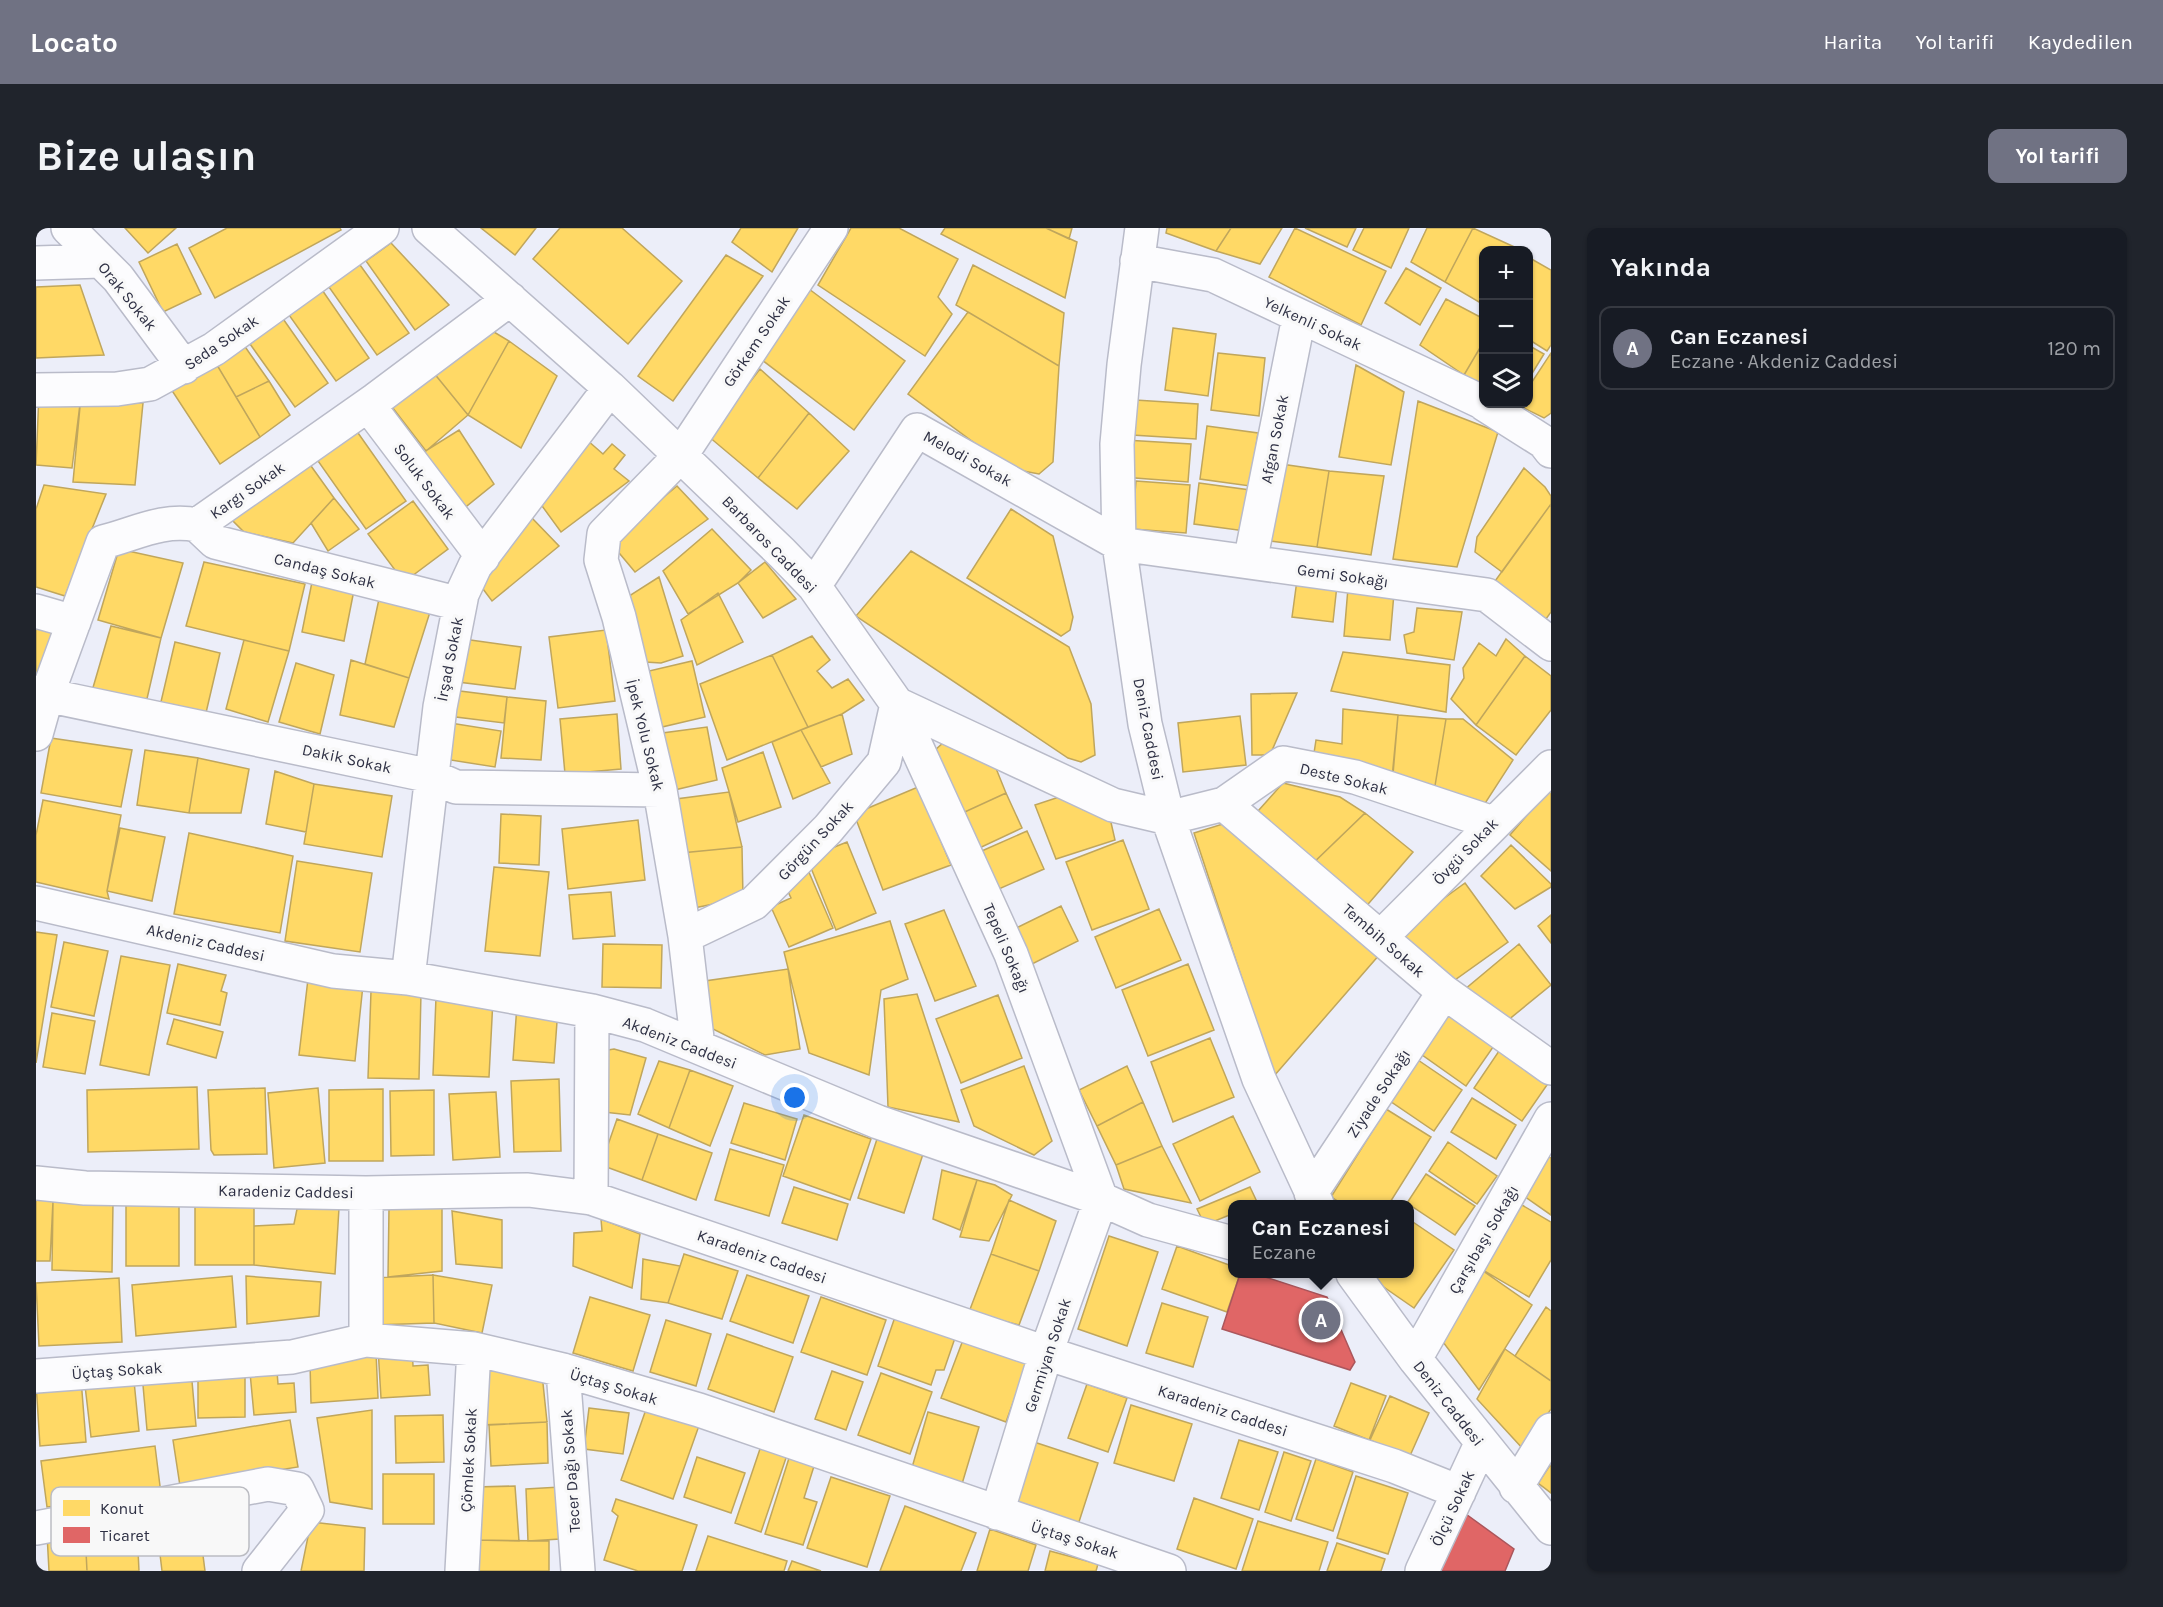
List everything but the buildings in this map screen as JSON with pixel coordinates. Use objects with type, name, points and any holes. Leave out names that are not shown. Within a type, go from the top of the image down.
[{"type":"street","name":"Orak Sokak","points":[[68,228],[118,278],[183,367]]},
{"type":"street","name":"Seda Sokak","points":[[36,390],[117,389],[150,384],[214,349],[382,228]]},
{"type":"street","name":"Barbaros Caddesi","points":[[430,228],[681,454],[814,586],[897,704],[1113,805],[1168,818]]},
{"type":"street","name":"Görkem Sokak","points":[[681,454],[831,228]]},
{"type":"street","name":"Deniz Caddesi","points":[[1142,228],[1117,444],[1119,544],[1145,724],[1168,818],[1259,1079],[1314,1199]]},
{"type":"street","points":[[36,263],[101,261]]},
{"type":"street","name":"Yelkenli Sokak","points":[[1137,261],[1213,275],[1479,401]]},
{"type":"street","name":"Kargı Sokak","points":[[36,734],[41,694],[74,622],[103,542],[129,536],[149,527],[179,521],[197,525],[368,405],[510,299]]},
{"type":"street","name":"Afgan Sokak","points":[[1250,562],[1299,316]]},
{"type":"street","name":"İrşad Sokak","points":[[408,978],[440,707],[460,604],[475,566],[610,388]]},
{"type":"street","name":"Soluk Sokak","points":[[368,405],[483,557]]},
{"type":"street","name":"Yelkenli Sokak","points":[[1492,408],[1544,442],[1551,451]]},
{"type":"street","name":"Melodi Sokak","points":[[814,586],[917,430],[1119,544]]},
{"type":"street","name":"İpek Yolu Sokak","points":[[681,454],[604,534],[601,560],[619,616],[660,790],[685,936],[698,1047]]},
{"type":"street","name":"Candaş Sokak","points":[[197,525],[215,542],[460,604]]},
{"type":"street","name":"Gemi Sokağı","points":[[1119,544],[1487,595],[1551,644]]},
{"type":"street","points":[[36,611],[74,622]]},
{"type":"street","name":"Dakik Sokak","points":[[41,694],[431,776],[456,787],[660,790]]},
{"type":"street","name":"Görgün Sokak","points":[[685,936],[754,903],[828,830],[884,762],[897,704]]},
{"type":"street","name":"Tepeli Sokağı","points":[[897,704],[1011,954],[1101,1199]]},
{"type":"street","name":"Deste Sokak","points":[[1168,818],[1224,804],[1282,763],[1355,777],[1493,823]]},
{"type":"street","name":"Övgü Sokak","points":[[1381,938],[1551,767]]},
{"type":"street","name":"Tembih Sokak","points":[[1224,804],[1444,992],[1545,1053]]},
{"type":"street","name":"Akdeniz Caddesi","points":[[36,903],[333,971],[408,978],[592,1011],[645,1025],[878,1122],[1101,1199],[1148,1220],[1228,1242]]},
{"type":"street","name":"Ziyade Sokağı","points":[[1314,1199],[1444,992]]},
{"type":"street","points":[[591,1198],[592,1011]]},
{"type":"street","name":"Çarşıbaşı Sokağı","points":[[1415,1359],[1551,1119]]},
{"type":"street","name":"Karadeniz Caddesi","points":[[36,1183],[85,1188],[366,1192],[528,1190],[591,1198],[1046,1353],[1394,1466],[1459,1492]]},
{"type":"street","points":[[366,1192],[366,1340]]},
{"type":"street","name":"Germiyan Sokak","points":[[997,1513],[1046,1353],[1101,1199]]},
{"type":"street","name":"Deniz Caddesi","points":[[1352,1278],[1481,1444],[1551,1528]]},
{"type":"street","name":"Üçtaş Sokak","points":[[36,1376],[292,1357],[366,1340],[474,1349],[563,1370],[699,1410],[1169,1571]]},
{"type":"street","name":"Çömlek Sokak","points":[[462,1571],[474,1349]]},
{"type":"street","name":"Tecer Dağı Sokak","points":[[563,1370],[578,1571]]},
{"type":"street","points":[[1516,1487],[1551,1430]]},
{"type":"street","name":"Ölçü Sokak","points":[[1422,1571],[1481,1444]]},
{"type":"street","points":[[249,1488],[268,1484],[297,1489],[307,1510],[259,1571]]},
{"type":"street","points":[[36,1528],[51,1525]]},
{"type":"place","name":"Can Eczanesi","points":[[1321,1320]]}]
